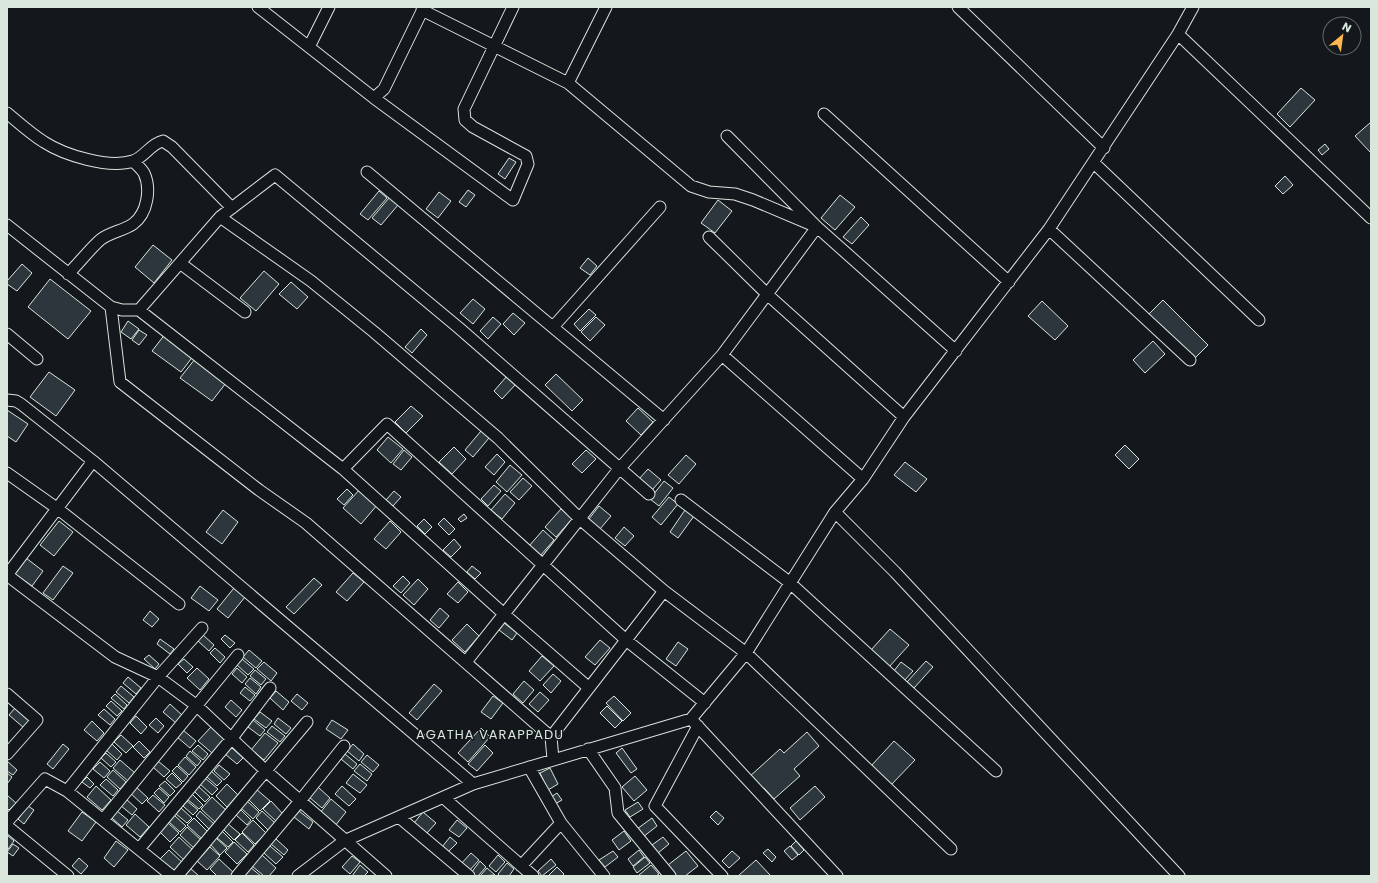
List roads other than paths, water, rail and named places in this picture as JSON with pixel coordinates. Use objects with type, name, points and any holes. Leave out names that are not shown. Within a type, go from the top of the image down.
[{"type":"street","points":[[258,7],[374,98],[513,200],[528,164],[526,156],[473,127],[465,120],[464,109],[513,7]]},
{"type":"street","points":[[310,47],[329,7]]},
{"type":"street","points":[[568,83],[606,7]]},
{"type":"street","points":[[958,7],[1104,148]]},
{"type":"street","points":[[722,876],[655,806],[694,723],[705,704],[746,653],[789,582],[835,512],[863,479],[904,417],[1049,229],[1178,34],[1193,7]]},
{"type":"street","points":[[374,98],[384,89],[423,9],[568,83],[691,186],[709,192],[735,194],[817,227]]},
{"type":"street","points":[[1178,34],[1371,218]]},
{"type":"street","points":[[7,114],[44,142],[63,151],[101,162],[120,164],[133,161],[143,155],[155,143],[163,141],[172,146],[232,208]]},
{"type":"street","points":[[824,114],[1009,282]]},
{"type":"street","points":[[727,136],[817,227],[956,351]]},
{"type":"street","points":[[68,274],[99,241],[107,235],[135,223],[140,217],[148,195],[147,181],[143,171],[133,161]]},
{"type":"street","points":[[1094,163],[1259,320]]},
{"type":"street","points":[[367,172],[664,420]]},
{"type":"street","points":[[140,310],[220,217],[275,175],[459,328],[649,494]]},
{"type":"street","points":[[553,328],[660,207]]},
{"type":"street","points":[[220,217],[311,281],[374,332],[498,438],[580,519],[664,591],[746,653],[951,849]]},
{"type":"street","points":[[7,225],[111,307],[122,310],[140,310],[343,469],[504,614],[589,688]]},
{"type":"street","points":[[466,662],[620,469],[722,355],[817,227]]},
{"type":"street","points":[[1049,229],[1190,360]]},
{"type":"street","points":[[709,236],[768,295],[904,417]]},
{"type":"street","points":[[180,263],[245,312]]},
{"type":"street","points":[[111,307],[120,382],[259,490],[306,523],[552,736]]},
{"type":"street","points":[[7,334],[37,359]]},
{"type":"street","points":[[722,355],[863,479]]},
{"type":"street","points":[[7,400],[16,401],[21,404],[94,461],[473,784]]},
{"type":"street","points":[[343,469],[387,424],[626,640],[705,704]]},
{"type":"street","points":[[94,461],[7,575],[115,657],[158,677],[197,706],[300,802],[386,876]]},
{"type":"street","points":[[7,473],[58,509],[180,604]]},
{"type":"street","points":[[680,500],[789,582],[996,771]]},
{"type":"street","points":[[835,512],[895,572],[1180,876]]},
{"type":"street","points":[[553,760],[552,736],[664,591]]},
{"type":"street","points":[[67,791],[158,677],[202,628]]},
{"type":"street","points":[[103,820],[238,655]]},
{"type":"street","points":[[139,849],[232,738],[270,688]]},
{"type":"street","points":[[7,694],[37,720],[7,754]]},
{"type":"street","points":[[177,876],[307,722]]},
{"type":"street","points":[[305,874],[344,841],[473,784],[588,750],[694,723]]},
{"type":"street","points":[[694,723],[837,876]]},
{"type":"street","points":[[237,876],[300,802],[344,746]]},
{"type":"street","points":[[588,750],[615,788],[618,813],[670,876]]},
{"type":"street","points":[[529,767],[561,823],[604,876]]},
{"type":"street","points":[[7,822],[45,778],[67,791],[172,876]]},
{"type":"street","points":[[444,798],[533,876]]},
{"type":"street","points":[[400,817],[470,876]]},
{"type":"street","points":[[520,866],[561,823]]},
{"type":"street","points":[[7,826],[68,876]]},
{"type":"district","name":"AGATHA VARAPPADU","points":[[490,734]]}]
